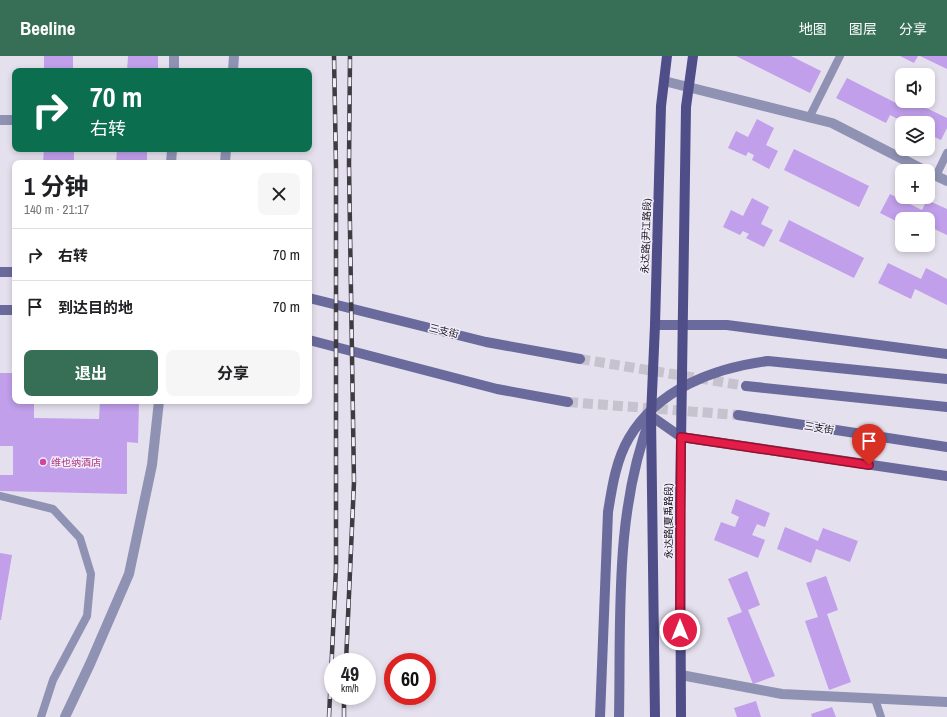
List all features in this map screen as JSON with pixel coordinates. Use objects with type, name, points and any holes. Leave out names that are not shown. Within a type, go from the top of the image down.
[{"type":"main road","name":"永达路(尹江路段)","points":[[651,416],[661,106],[667,56]]},
{"type":"main road","points":[[683,325],[686,107],[693,56]]},
{"type":"main road","points":[[0,272],[12,272]]},
{"type":"main road","name":"三支街","points":[[312,299],[486,342],[580,359]]},
{"type":"main road","points":[[0,310],[12,310]]},
{"type":"main road","points":[[655,325],[727,325],[947,354]]},
{"type":"main road","name":"永达路(夏禹路段)","points":[[681,717],[681,437],[683,325]]},
{"type":"main road","points":[[312,341],[497,389],[568,402]]},
{"type":"main road","points":[[600,717],[608,512],[612,487],[628,439],[638,425],[650,413],[667,397],[689,382],[746,364],[768,361],[947,379]]},
{"type":"main road","points":[[746,386],[947,407]]},
{"type":"main road","points":[[618,717],[623,536],[631,482],[640,445],[651,416],[681,437],[947,476]]},
{"type":"main road","name":"永达路(夏禹路段)","points":[[651,416],[655,717]]},
{"type":"main road","name":"三支街","points":[[738,416],[947,447]]},
{"type":"street","points":[[174,56],[174,68]]},
{"type":"street","points":[[233,68],[234,56]]},
{"type":"street","points":[[664,81],[832,123],[912,164]]},
{"type":"street","points":[[0,120],[12,120]]},
{"type":"street","points":[[935,175],[947,181]]},
{"type":"street","points":[[65,717],[129,574],[152,466],[159,404]]},
{"type":"street","points":[[680,675],[782,694],[947,702]]},
{"type":"lane","points":[[810,118],[840,56]]},
{"type":"lane","points":[[935,167],[947,153]]},
{"type":"lane","points":[[0,496],[53,509],[80,538],[91,574],[87,616],[53,680],[41,717]]},
{"type":"lane","points":[[875,698],[881,717]]},
{"type":"building","points":[[44,56],[73,56],[73,68],[44,68]]},
{"type":"building","points":[[128,56],[158,56],[158,68],[127,68]]},
{"type":"building","points":[[736,56],[791,56],[821,71],[810,93]]},
{"type":"building","points":[[900,56],[918,56],[914,63]]},
{"type":"building","points":[[920,56],[947,56],[947,69]]},
{"type":"building","points":[[847,78],[895,102],[895,108],[926,108],[947,118],[947,128],[941,140],[935,137],[935,116],[895,116],[895,118],[890,115],[886,123],[836,98]]},
{"type":"building","points":[[757,119],[774,128],[766,145],[778,151],[769,169],[752,160],[754,155],[748,152],[746,156],[728,148],[736,131],[748,137]]},
{"type":"building","points":[[794,149],[869,186],[859,207],[784,170]]},
{"type":"building","points":[[44,152],[74,152],[74,160],[43,160]]},
{"type":"building","points":[[117,152],[147,152],[147,160],[116,160]]},
{"type":"building","points":[[890,194],[895,196],[895,204],[910,204],[922,210],[925,204],[935,204],[947,209],[947,235],[935,229],[935,212],[895,212],[895,220],[880,213]]},
{"type":"building","points":[[752,198],[769,207],[761,224],[773,230],[764,247],[746,238],[749,234],[743,231],[740,235],[723,227],[731,210],[743,216]]},
{"type":"building","points":[[789,220],[864,258],[854,278],[779,241]]},
{"type":"building","points":[[888,263],[921,279],[926,268],[947,279],[947,305],[915,289],[911,299],[878,283]]},
{"type":"building","points":[[0,373],[12,373],[12,404],[34,404],[34,418],[99,419],[100,404],[139,404],[138,443],[127,442],[127,494],[0,491],[0,475],[13,475],[13,446],[0,446]]},
{"type":"building","points":[[736,499],[770,513],[765,527],[757,524],[752,535],[765,540],[758,558],[714,540],[721,522],[735,527],[739,517],[731,513]]},
{"type":"building","points":[[785,527],[818,541],[823,528],[858,541],[850,562],[816,549],[811,563],[777,549]]},
{"type":"building","points":[[0,553],[12,555],[1,620],[0,620]]},
{"type":"building","points":[[747,571],[760,605],[748,610],[775,676],[753,684],[727,618],[742,612],[728,579]]},
{"type":"building","points":[[826,576],[838,610],[827,614],[851,682],[829,690],[805,621],[818,617],[806,583]]},
{"type":"building","points":[[756,701],[761,717],[737,717],[734,708]]},
{"type":"building","points":[[832,707],[836,717],[812,717],[811,714]]},
{"type":"tunnel","points":[[580,359],[746,386]]},
{"type":"tunnel","points":[[568,402],[738,415]]},
{"type":"railway","points":[[329,717],[336,568],[336,167],[334,56]]},
{"type":"railway","points":[[346,653],[354,482],[349,165],[350,56]]},
{"type":"railway","points":[[344,705],[344,717]]},
{"type":"place","name":"维也纳酒店","points":[[43,462]]},
{"type":"route","points":[[680,630],[681,437],[869,465]]}]
